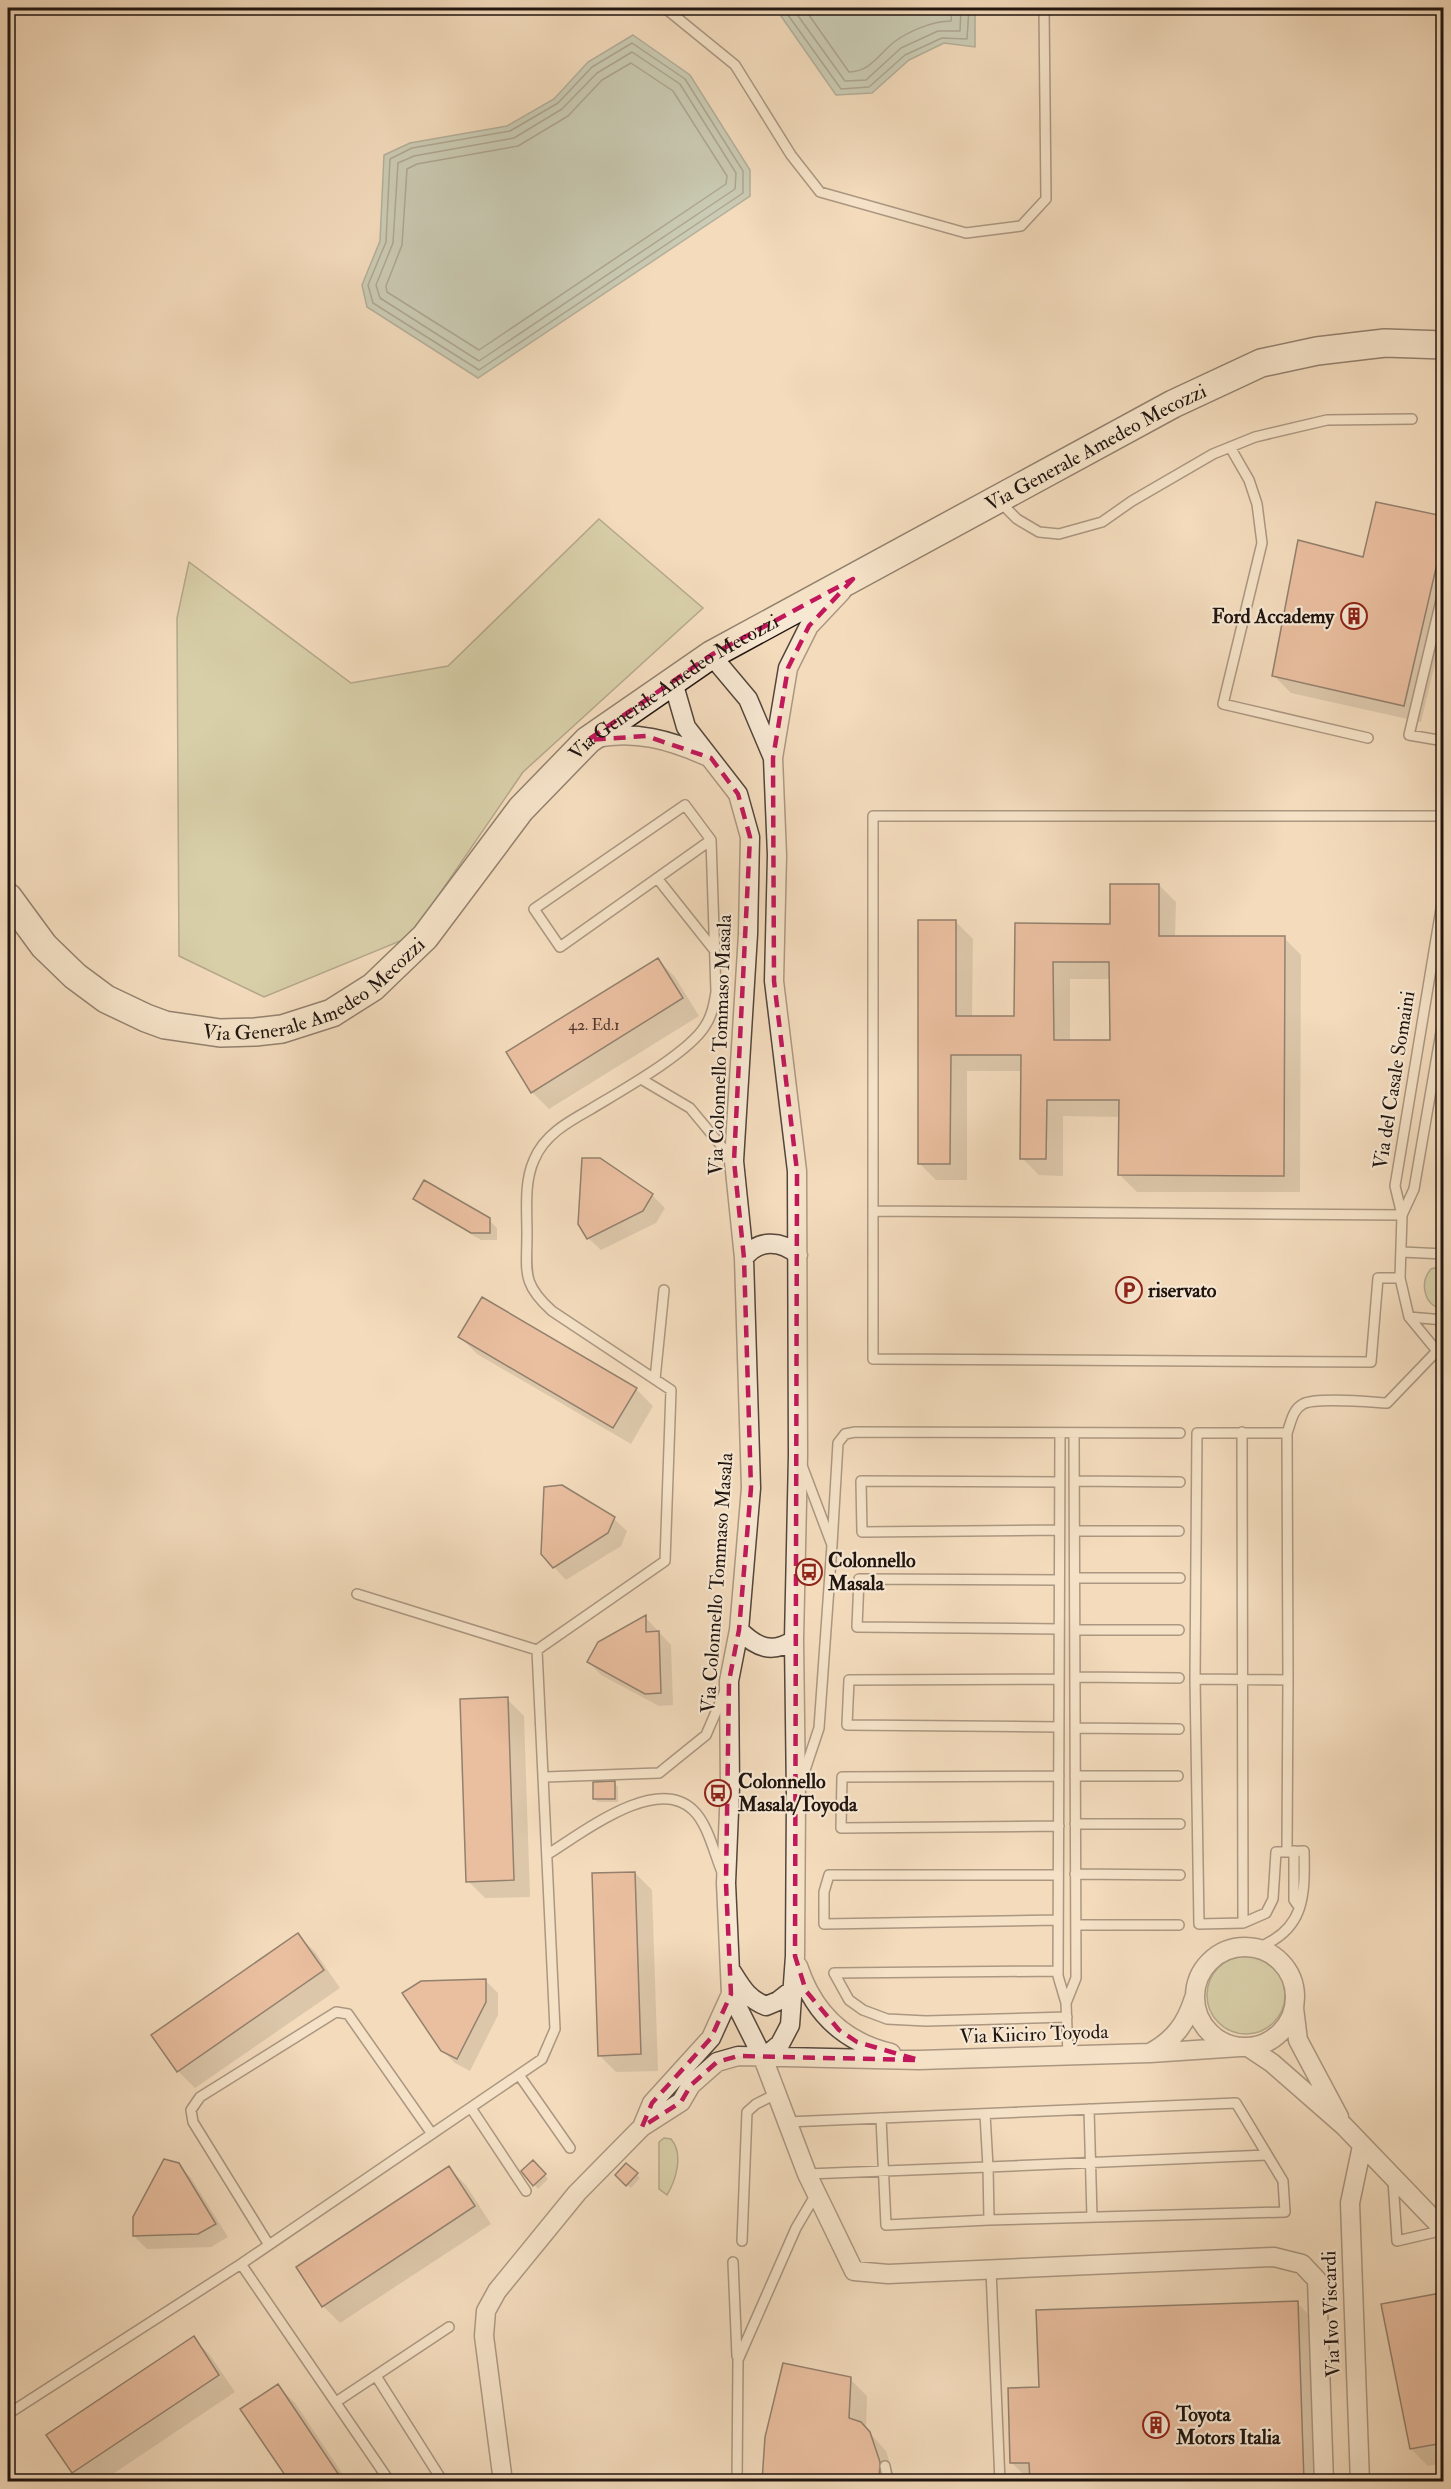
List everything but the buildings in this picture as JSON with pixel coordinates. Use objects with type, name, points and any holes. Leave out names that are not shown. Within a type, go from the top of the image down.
[{"type":"street","name":"Via Generale Amedeo Mecozzi","points":[[8,897],[52,954],[83,982],[126,1010],[165,1025],[220,1033],[255,1032],[291,1026],[332,1013],[352,1002],[392,970],[425,937],[521,809],[588,740],[711,655],[1173,404],[1261,363],[1317,351],[1384,344],[1443,345]]},
{"type":"street","points":[[763,2058],[780,2044],[790,2025],[795,1956],[794,1640],[798,1455],[798,1255],[796,1171],[774,981],[777,855],[773,758],[788,668],[809,626],[852,579]]},
{"type":"street","points":[[711,655],[748,699],[773,758]]},
{"type":"street","name":"Via Colonnello Tommaso Masala","points":[[673,682],[686,728],[738,794],[750,837],[748,934],[734,1161],[744,1258],[751,1488],[739,1630],[729,1681],[730,1787],[726,1882],[731,1994],[763,2058],[785,2122],[807,2174],[854,2271],[888,2274],[991,2270]]},
{"type":"street","points":[[588,740],[608,736],[646,736],[664,739],[711,758]]},
{"type":"street","points":[[744,1258],[753,1248],[767,1243],[784,1246],[798,1255]]},
{"type":"street","points":[[739,1630],[761,1647],[772,1649],[794,1640]]},
{"type":"street","points":[[1150,2053],[1165,2045],[1177,2034],[1188,2016],[1201,1971],[1209,1960],[1232,1948],[1257,1948],[1278,1959],[1288,1971],[1294,1989],[1298,2040],[1344,2127]]},
{"type":"street","name":"Via Kiiciro Toyoda","points":[[795,1956],[806,1991],[820,2012],[839,2031],[857,2042],[919,2060]]},
{"type":"street","points":[[731,1970],[745,1993],[753,2001],[766,2006],[778,2001],[792,1990]]},
{"type":"street","points":[[503,2481],[484,2336],[486,2311],[497,2291],[577,2193],[642,2127],[652,2103],[711,2038],[731,1994]]},
{"type":"street","points":[[1194,1998],[1197,2015],[1214,2037],[1244,2047],[1272,2063],[1344,2127],[1443,2230]]},
{"type":"street","points":[[1244,2047],[1264,2044],[1279,2034],[1288,2022],[1294,2007]]},
{"type":"street","name":"Via Kiiciro Toyoda","points":[[642,2127],[681,2102],[690,2085],[717,2062],[738,2056],[919,2060],[1150,2053],[1244,2047]]},
{"type":"street","name":"Via Ivo Viscardi","points":[[1360,2481],[1350,2203],[1362,2146]]},
{"type":"street","points":[[991,2270],[1274,2257],[1302,2264],[1317,2280],[1324,2481]]},
{"type":"lane","points":[[664,8],[735,65],[791,155],[820,192],[966,233],[1021,226],[1046,199],[1044,8]]},
{"type":"lane","points":[[997,500],[1017,519],[1039,532],[1059,534],[1102,522],[1172,477],[1230,447],[1255,437],[1327,420],[1412,419]]},
{"type":"lane","points":[[1230,447],[1249,480],[1257,504],[1262,543],[1222,704],[1368,738]]},
{"type":"lane","points":[[1443,588],[1409,735],[1443,741]]},
{"type":"lane","points":[[537,1650],[665,1561],[671,1390],[552,1311],[534,1295],[528,1284],[527,1268],[528,1190],[533,1161],[559,1129],[641,1079],[696,1038],[705,1028],[714,1004],[715,951],[711,840],[685,805],[534,909],[560,947],[711,840]]},
{"type":"lane","points":[[1400,1278],[1378,1278],[1371,1362],[873,1359],[873,816],[1443,816]]},
{"type":"lane","points":[[657,878],[715,951]]},
{"type":"lane","name":"Via del Casale Somaini","points":[[1402,1215],[1395,1186],[1443,891]]},
{"type":"lane","name":"Via del Casale Somaini","points":[[1402,1215],[1414,1189],[1443,1015]]},
{"type":"lane","points":[[641,1079],[690,1108],[734,1161]]},
{"type":"lane","points":[[873,1211],[1402,1215],[1400,1278],[1409,1317],[1440,1351],[1387,1402],[1329,1401],[1302,1404],[1293,1414],[1287,1433],[1290,1851],[1294,1900],[1299,1907]]},
{"type":"lane","points":[[1402,1252],[1443,1254]]},
{"type":"lane","points":[[655,1379],[664,1290]]},
{"type":"lane","points":[[1409,1317],[1443,1320]]},
{"type":"lane","points":[[796,1796],[819,1728],[838,1443],[845,1434],[855,1432],[1180,1433]]},
{"type":"lane","points":[[1242,1432],[1244,1923]]},
{"type":"lane","points":[[1060,1433],[1058,1971],[1066,2004],[1068,2055]]},
{"type":"lane","points":[[1066,2004],[1076,1978],[1074,1433]]},
{"type":"lane","points":[[1257,1948],[1274,1942],[1287,1929],[1304,1902],[1304,1851],[1276,1852],[1270,1906],[1266,1913],[1244,1923],[1199,1924],[1195,1679],[1197,1433],[1287,1433]]},
{"type":"lane","points":[[798,1455],[832,1545]]},
{"type":"lane","points":[[1059,1482],[861,1481],[862,1532],[1059,1530]]},
{"type":"lane","points":[[1074,1481],[1180,1482]]},
{"type":"lane","points":[[1075,1531],[1179,1531]]},
{"type":"lane","points":[[1075,1578],[1180,1578]]},
{"type":"lane","points":[[1059,1580],[859,1579],[857,1627],[1059,1629]]},
{"type":"lane","points":[[357,1594],[537,1650]]},
{"type":"lane","points":[[1075,1630],[1179,1630]]},
{"type":"lane","points":[[8,2414],[241,2264],[542,2059],[555,2029],[545,1777],[537,1650]]},
{"type":"lane","points":[[1075,1677],[1179,1678]]},
{"type":"lane","points":[[1059,1679],[849,1680],[847,1725],[1059,1727]]},
{"type":"lane","points":[[1195,1679],[1288,1680]]},
{"type":"lane","points":[[545,1777],[659,1773],[706,1735],[729,1681]]},
{"type":"lane","points":[[1075,1728],[1179,1729]]},
{"type":"lane","points":[[1059,1776],[842,1777],[840,1828],[1059,1826]]},
{"type":"lane","points":[[1075,1776],[1178,1776]]},
{"type":"lane","points":[[548,1854],[621,1809],[648,1800],[674,1800],[695,1812],[726,1882]]},
{"type":"lane","points":[[1075,1824],[1180,1824]]},
{"type":"lane","points":[[1075,1874],[1180,1875]]},
{"type":"lane","points":[[1058,1875],[829,1875],[823,1906],[824,1924],[1058,1920]]},
{"type":"lane","points":[[1076,1925],[1179,1925]]},
{"type":"lane","points":[[1058,1971],[834,1973],[849,2000],[863,2010],[887,2019],[926,2021],[1067,2017]]},
{"type":"lane","points":[[269,2245],[193,2122],[192,2110],[200,2097],[336,2012],[348,2014],[432,2134]]},
{"type":"lane","points":[[519,2075],[570,2148]]},
{"type":"lane","points":[[742,2241],[747,2112],[756,2104],[776,2094]]},
{"type":"lane","points":[[785,2122],[1236,2103],[1282,2181],[1285,2212],[886,2224],[881,2118]]},
{"type":"lane","points":[[471,2108],[526,2191]]},
{"type":"lane","points":[[1089,2109],[1092,2217]]},
{"type":"lane","points":[[985,2114],[990,2220]]},
{"type":"lane","points":[[807,2174],[1267,2155]]},
{"type":"lane","points":[[1394,2180],[1397,2241],[1443,2230]]},
{"type":"lane","points":[[738,2360],[796,2228],[816,2194]]},
{"type":"lane","points":[[734,2262],[738,2360],[736,2481]]},
{"type":"lane","points":[[241,2264],[390,2481]]},
{"type":"lane","points":[[991,2270],[1000,2481]]},
{"type":"lane","points":[[336,2402],[449,2327]]},
{"type":"lane","points":[[376,2376],[443,2481]]},
{"type":"lane","points":[[885,2466],[888,2481]]},
{"type":"highlighted area","points":[[853,579],[809,626],[788,668],[773,758],[774,981],[797,1171],[795,1956],[806,1991],[839,2030],[857,2042],[919,2060],[738,2056],[717,2062],[691,2085],[681,2102],[642,2127],[652,2103],[711,2038],[731,1994],[726,1883],[729,1681],[739,1630],[751,1488],[744,1258],[734,1161],[750,837],[738,794],[711,758],[646,736],[588,740],[711,655]]},
{"type":"green space","points":[[599,519],[703,608],[523,772],[410,937],[264,997],[179,956],[177,618],[189,562],[351,683],[448,666]]},
{"type":"green space","points":[[1444,1266],[1443,1309],[1428,1299],[1425,1293],[1425,1281],[1431,1269]]},
{"type":"green space","points":[[1246,1956],[1261,1959],[1273,1968],[1282,1980],[1285,1995],[1282,2010],[1273,2022],[1261,2031],[1246,2034],[1231,2031],[1219,2022],[1210,2010],[1207,1995],[1210,1980],[1219,1968],[1231,1959]]},
{"type":"green space","points":[[664,2138],[671,2139],[675,2145],[678,2159],[676,2175],[667,2195],[659,2189],[659,2142]]},
{"type":"water","points":[[782,8],[975,8],[975,47],[944,43],[909,60],[872,93],[836,95],[781,16]]},
{"type":"water","points":[[633,35],[690,75],[750,170],[750,196],[478,378],[367,307],[362,285],[380,241],[384,155],[410,143],[507,126],[554,99],[588,62]]},
{"type":"place","name":"Ford Accademy","points":[[1354,616]]},
{"type":"place","name":"riservato","points":[[1129,1290]]},
{"type":"place","name":"Colonnello Masala","points":[[809,1572]]},
{"type":"place","name":"Colonnello Masala/Toyoda","points":[[718,1793]]},
{"type":"place","name":"Toyota Motors Italia","points":[[1156,2425]]}]
